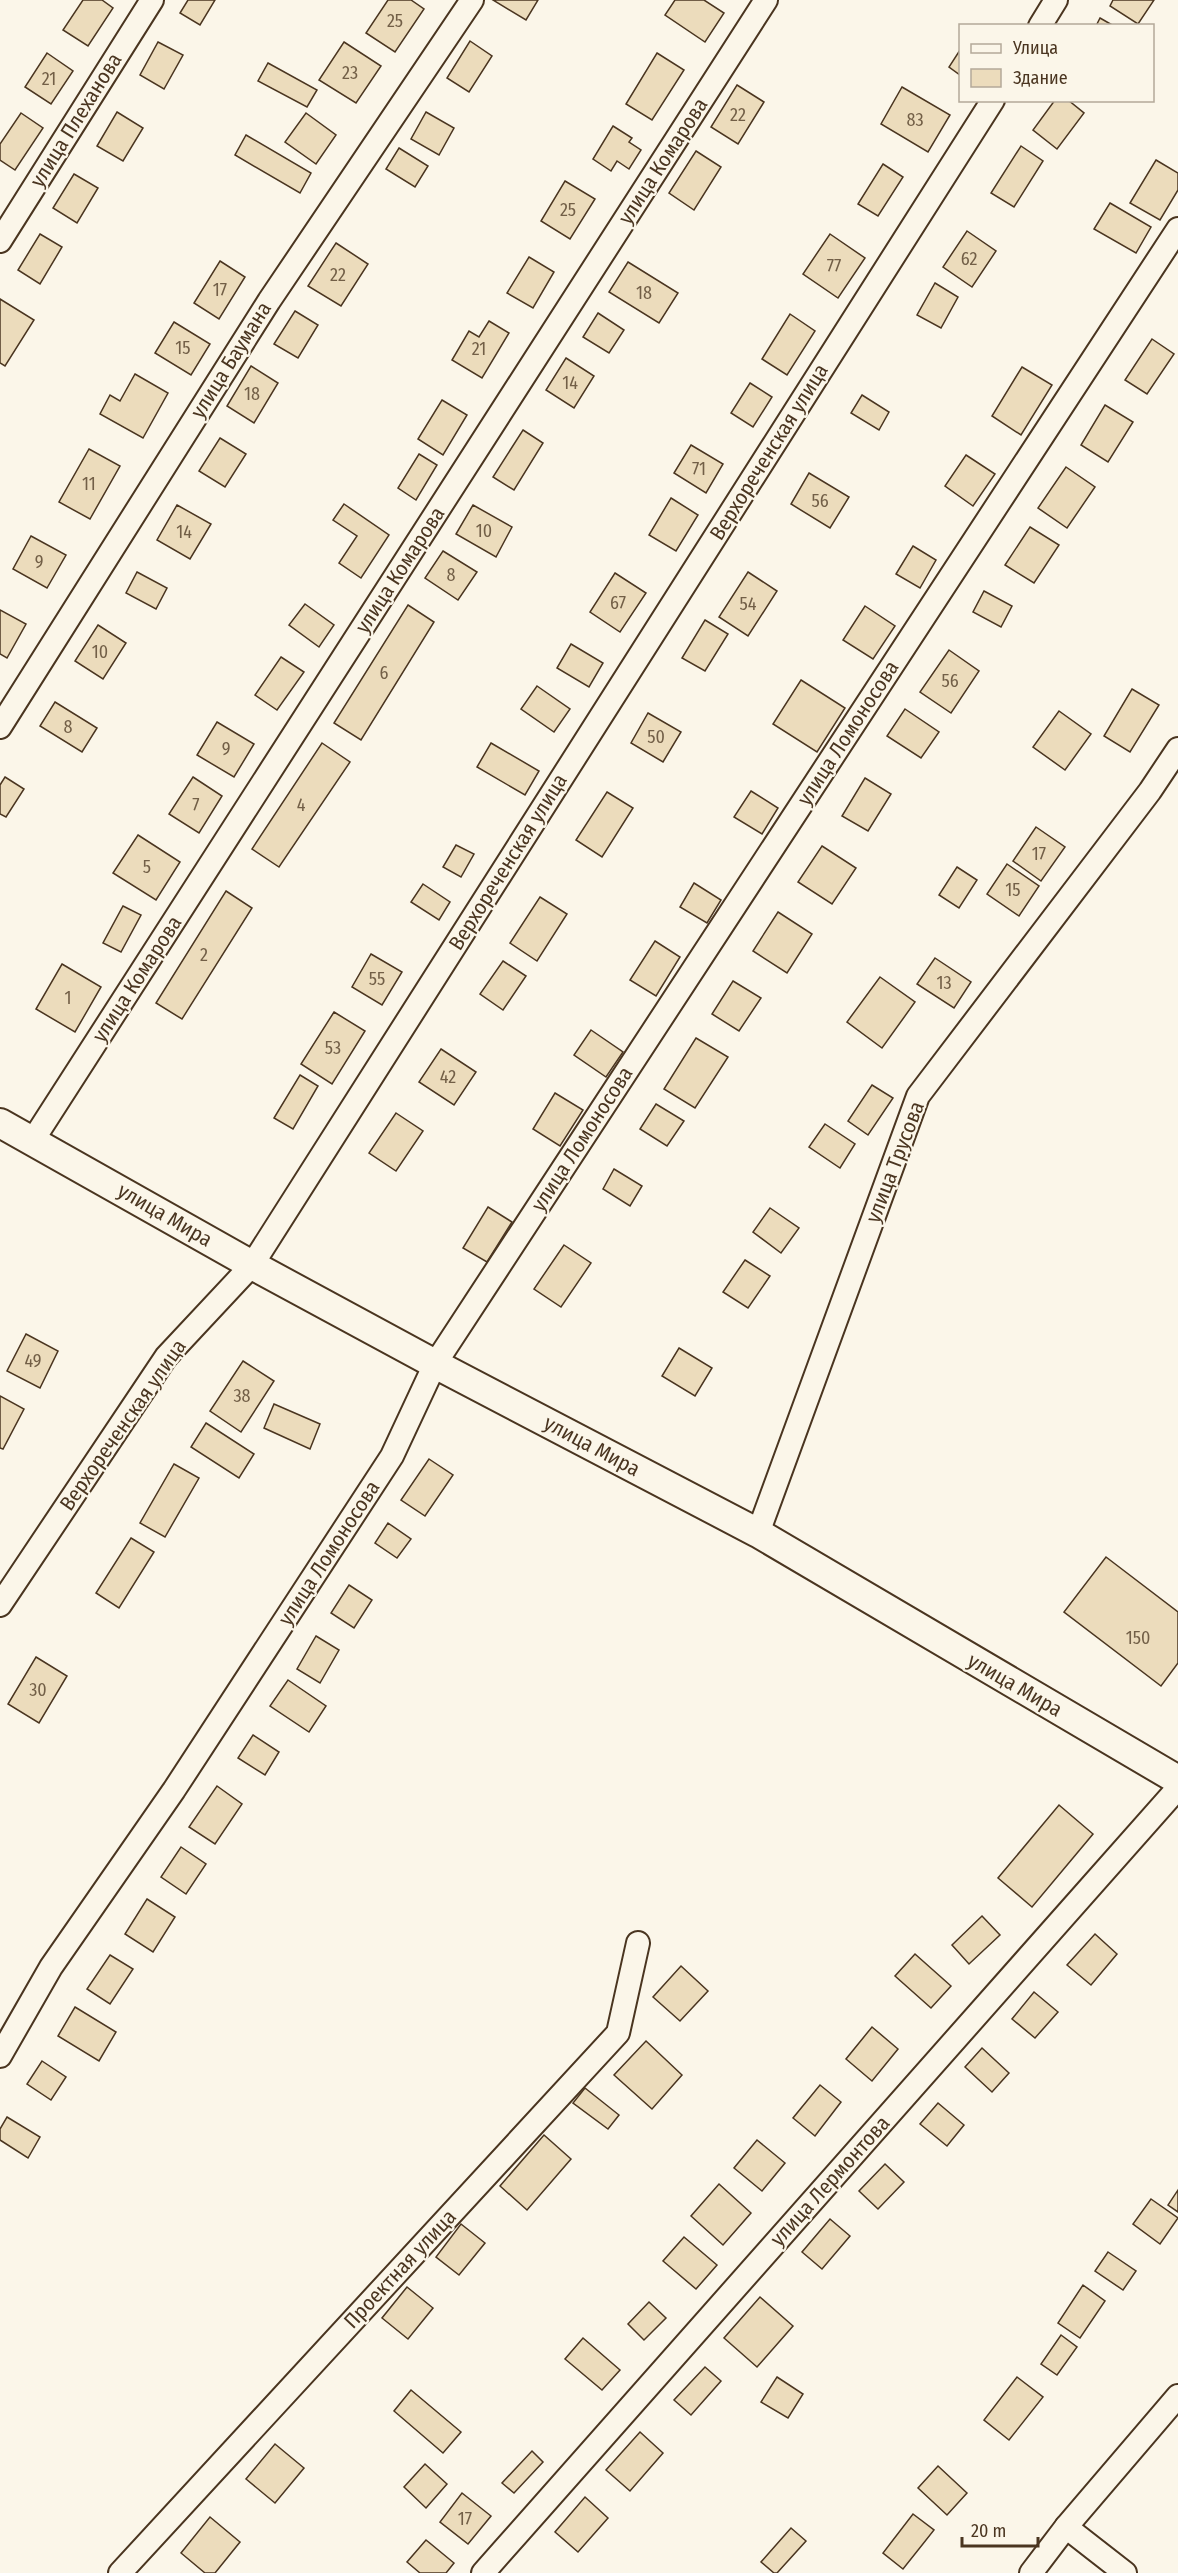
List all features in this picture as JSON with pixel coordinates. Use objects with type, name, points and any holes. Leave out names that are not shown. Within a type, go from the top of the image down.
[{"type":"street","name":"улица Плеханова","points":[[0,241],[152,0]]},
{"type":"street","name":"улица Баумана","points":[[0,727],[269,301],[472,0]]},
{"type":"street","name":"улица Комарова","points":[[33,1140],[766,0]]},
{"type":"street","points":[[1041,24],[1056,0]]},
{"type":"street","name":"Верхореченская улица","points":[[0,1605],[166,1356],[252,1265],[992,102]]},
{"type":"street","name":"улица Ломоносова","points":[[0,2056],[51,1967],[174,1790],[392,1455],[435,1364],[1178,230]]},
{"type":"street","name":"улица Трусова","points":[[759,1533],[918,1096],[1150,791],[1178,749]]},
{"type":"street","name":"улица Мира","points":[[0,1123],[252,1265],[435,1364],[759,1533],[1178,1780]]},
{"type":"street","name":"улица Лермонтова","points":[[483,2573],[1178,1788]]},
{"type":"street","name":"Проектная улица","points":[[120,2573],[618,2033],[638,1943]]},
{"type":"street","points":[[1031,2573],[1066,2527],[1178,2396]]},
{"type":"street","points":[[1066,2527],[1125,2573]]},
{"type":"building","points":[[83,0],[102,0],[113,8],[88,46],[63,30]]},
{"type":"building","points":[[188,0],[215,0],[200,25],[180,13]]},
{"type":"building","points":[[388,0],[411,0],[424,9],[395,52],[366,33]]},
{"type":"building","points":[[493,0],[538,0],[526,20]]},
{"type":"building","points":[[675,0],[704,0],[724,13],[705,42],[665,15]]},
{"type":"building","points":[[1113,0],[1154,0],[1138,24],[1110,6]]},
{"type":"building","points":[[1100,18],[1110,24],[1097,24]]},
{"type":"building","points":[[470,41],[492,56],[469,92],[447,78]]},
{"type":"building","points":[[158,42],[183,55],[164,89],[140,75]]},
{"type":"building","points":[[344,42],[381,66],[356,103],[319,80]]},
{"type":"building","points":[[959,52],[959,74],[949,67]]},
{"type":"building","points":[[47,53],[73,71],[51,104],[25,87]]},
{"type":"building","points":[[657,53],[684,70],[652,120],[626,104]]},
{"type":"building","points":[[268,63],[317,90],[307,107],[258,81]]},
{"type":"building","points":[[737,85],[764,102],[738,144],[711,127]]},
{"type":"building","points":[[902,87],[950,115],[928,152],[881,124]]},
{"type":"building","points":[[1054,102],[1070,102],[1084,113],[1057,149],[1033,130]]},
{"type":"building","points":[[117,112],[143,128],[123,161],[97,146]]},
{"type":"building","points":[[426,112],[454,128],[439,155],[411,139]]},
{"type":"building","points":[[21,113],[43,128],[15,170],[0,160],[0,144]]},
{"type":"building","points":[[306,113],[336,135],[316,164],[285,142]]},
{"type":"building","points":[[613,126],[632,138],[629,142],[641,150],[629,169],[617,161],[611,171],[593,159]]},
{"type":"building","points":[[246,135],[311,173],[300,193],[235,155]]},
{"type":"building","points":[[1021,146],[1043,161],[1014,207],[991,193]]},
{"type":"building","points":[[399,148],[428,166],[415,187],[386,169]]},
{"type":"building","points":[[696,151],[721,167],[694,210],[669,193]]},
{"type":"building","points":[[1156,160],[1178,173],[1178,190],[1160,220],[1130,203]]},
{"type":"building","points":[[883,164],[903,177],[878,216],[858,204]]},
{"type":"building","points":[[74,174],[98,188],[77,223],[53,208]]},
{"type":"building","points":[[565,181],[595,199],[570,239],[541,221]]},
{"type":"building","points":[[1110,203],[1151,227],[1136,253],[1094,229]]},
{"type":"building","points":[[967,231],[996,251],[972,287],[943,267]]},
{"type":"building","points":[[40,234],[62,247],[40,284],[18,270]]},
{"type":"building","points":[[830,234],[865,258],[838,298],[803,274]]},
{"type":"building","points":[[336,243],[368,264],[341,306],[308,286]]},
{"type":"building","points":[[529,257],[554,272],[533,308],[507,293]]},
{"type":"building","points":[[220,261],[245,277],[219,319],[194,303]]},
{"type":"building","points":[[628,262],[678,293],[659,323],[609,292]]},
{"type":"building","points":[[935,283],[958,297],[941,328],[917,315]]},
{"type":"building","points":[[0,299],[34,320],[5,366],[0,363]]},
{"type":"building","points":[[295,311],[318,325],[298,358],[274,344]]},
{"type":"building","points":[[598,313],[624,330],[609,353],[583,337]]},
{"type":"building","points":[[790,314],[815,331],[787,375],[762,359]]},
{"type":"building","points":[[489,321],[509,333],[482,378],[452,360],[469,331],[479,337]]},
{"type":"building","points":[[174,322],[210,344],[191,375],[155,353]]},
{"type":"building","points":[[1152,339],[1174,354],[1147,394],[1125,380]]},
{"type":"building","points":[[566,358],[594,376],[574,408],[546,390]]},
{"type":"building","points":[[251,366],[278,383],[254,423],[227,406]]},
{"type":"building","points":[[1022,367],[1052,385],[1021,435],[992,416]]},
{"type":"building","points":[[135,374],[168,393],[143,438],[100,414],[110,395],[120,401]]},
{"type":"building","points":[[750,383],[772,397],[753,427],[731,413]]},
{"type":"building","points":[[862,395],[889,412],[879,430],[851,413]]},
{"type":"building","points":[[442,400],[467,415],[443,455],[418,439]]},
{"type":"building","points":[[1105,405],[1133,422],[1108,462],[1081,445]]},
{"type":"building","points":[[523,430],[543,443],[514,490],[493,477]]},
{"type":"building","points":[[220,438],[246,454],[225,487],[199,471]]},
{"type":"building","points":[[691,445],[723,464],[706,493],[674,473]]},
{"type":"building","points":[[89,449],[120,466],[90,519],[59,502]]},
{"type":"building","points":[[419,454],[437,465],[416,500],[398,488]]},
{"type":"building","points":[[966,455],[995,474],[973,506],[945,486]]},
{"type":"building","points":[[1066,467],[1095,487],[1067,528],[1038,508]]},
{"type":"building","points":[[809,473],[849,497],[830,528],[791,504]]},
{"type":"building","points":[[671,498],[698,515],[676,551],[649,535]]},
{"type":"building","points":[[344,504],[389,535],[361,578],[339,563],[357,536],[333,520]]},
{"type":"building","points":[[177,505],[211,524],[190,559],[157,540]]},
{"type":"building","points":[[473,505],[512,527],[496,557],[456,534]]},
{"type":"building","points":[[1030,527],[1059,545],[1034,583],[1005,565]]},
{"type":"building","points":[[31,536],[66,555],[47,588],[13,569]]},
{"type":"building","points":[[913,546],[936,560],[920,588],[896,574]]},
{"type":"building","points":[[443,551],[477,572],[458,600],[425,578]]},
{"type":"building","points":[[137,572],[167,588],[156,609],[126,593]]},
{"type":"building","points":[[748,572],[777,591],[748,636],[719,617]]},
{"type":"building","points":[[615,573],[646,593],[620,632],[590,612]]},
{"type":"building","points":[[984,591],[1012,606],[1001,627],[973,612]]},
{"type":"building","points":[[305,604],[334,625],[319,647],[289,625]]},
{"type":"building","points":[[408,605],[434,622],[361,740],[334,723]]},
{"type":"building","points":[[865,606],[895,626],[873,659],[843,640]]},
{"type":"building","points":[[0,610],[26,624],[7,658],[0,654]]},
{"type":"building","points":[[705,620],[728,634],[705,671],[682,658]]},
{"type":"building","points":[[98,625],[126,643],[103,679],[75,661]]},
{"type":"building","points":[[571,644],[603,663],[589,687],[557,668]]},
{"type":"building","points":[[949,650],[979,671],[951,713],[920,692]]},
{"type":"building","points":[[281,657],[304,672],[277,710],[255,695]]},
{"type":"building","points":[[801,680],[845,708],[817,752],[773,724]]},
{"type":"building","points":[[537,686],[570,709],[554,732],[521,709]]},
{"type":"building","points":[[1132,689],[1159,705],[1130,752],[1104,736]]},
{"type":"building","points":[[55,702],[97,728],[82,752],[40,726]]},
{"type":"building","points":[[905,709],[939,732],[921,758],[887,736]]},
{"type":"building","points":[[1059,711],[1091,734],[1065,770],[1033,747]]},
{"type":"building","points":[[648,713],[681,732],[663,762],[631,743]]},
{"type":"building","points":[[217,722],[254,744],[234,777],[197,755]]},
{"type":"building","points":[[322,743],[350,762],[279,867],[252,849]]},
{"type":"building","points":[[491,743],[539,771],[525,795],[477,767]]},
{"type":"building","points":[[5,777],[24,789],[6,817],[0,814],[0,785]]},
{"type":"building","points":[[193,777],[222,796],[199,833],[169,814]]},
{"type":"building","points":[[865,778],[891,794],[868,831],[842,816]]},
{"type":"building","points":[[751,791],[778,808],[762,834],[734,817]]},
{"type":"building","points":[[607,792],[633,808],[602,857],[576,840]]},
{"type":"building","points":[[1036,827],[1065,847],[1041,881],[1013,861]]},
{"type":"building","points":[[138,835],[180,862],[156,900],[113,873]]},
{"type":"building","points":[[456,845],[474,854],[461,877],[443,867]]},
{"type":"building","points":[[822,846],[856,868],[832,904],[798,882]]},
{"type":"building","points":[[1007,864],[1039,886],[1019,916],[987,894]]},
{"type":"building","points":[[957,867],[977,880],[959,908],[939,895]]},
{"type":"building","points":[[694,883],[721,900],[707,923],[680,907]]},
{"type":"building","points":[[423,884],[450,902],[439,920],[411,902]]},
{"type":"building","points":[[226,891],[252,908],[182,1019],[156,1003]]},
{"type":"building","points":[[540,897],[567,914],[537,961],[510,943]]},
{"type":"building","points":[[123,906],[141,915],[121,952],[103,943]]},
{"type":"building","points":[[778,912],[812,934],[787,973],[753,951]]},
{"type":"building","points":[[655,941],[680,957],[656,996],[630,980]]},
{"type":"building","points":[[371,954],[402,972],[382,1005],[352,987]]},
{"type":"building","points":[[935,958],[971,982],[954,1008],[917,984]]},
{"type":"building","points":[[503,961],[526,976],[503,1010],[480,994]]},
{"type":"building","points":[[62,964],[101,987],[75,1032],[36,1009]]},
{"type":"building","points":[[880,977],[915,1002],[882,1048],[847,1022]]},
{"type":"building","points":[[733,981],[761,998],[739,1031],[712,1014]]},
{"type":"building","points":[[334,1012],[365,1031],[332,1084],[301,1064]]},
{"type":"building","points":[[591,1030],[623,1052],[606,1077],[574,1055]]},
{"type":"building","points":[[696,1038],[728,1057],[695,1108],[664,1089]]},
{"type":"building","points":[[441,1049],[476,1072],[454,1105],[419,1082]]},
{"type":"building","points":[[300,1075],[318,1086],[293,1129],[274,1118]]},
{"type":"building","points":[[872,1085],[893,1098],[868,1135],[848,1121]]},
{"type":"building","points":[[555,1093],[583,1110],[560,1146],[533,1129]]},
{"type":"building","points":[[656,1104],[684,1121],[667,1146],[640,1129]]},
{"type":"building","points":[[396,1113],[423,1131],[396,1171],[369,1153]]},
{"type":"building","points":[[825,1124],[855,1144],[840,1168],[809,1147]]},
{"type":"building","points":[[614,1169],[642,1186],[630,1206],[603,1189]]},
{"type":"building","points":[[488,1207],[512,1222],[487,1262],[463,1248]]},
{"type":"building","points":[[770,1208],[799,1228],[781,1253],[753,1232]]},
{"type":"building","points":[[564,1245],[591,1263],[561,1307],[534,1289]]},
{"type":"building","points":[[745,1260],[770,1276],[748,1308],[723,1292]]},
{"type":"building","points":[[26,1334],[58,1351],[40,1388],[7,1371]]},
{"type":"building","points":[[679,1348],[712,1368],[695,1396],[662,1376]]},
{"type":"building","points":[[243,1361],[274,1381],[241,1432],[210,1411]]},
{"type":"building","points":[[0,1396],[24,1409],[3,1449],[0,1448]]},
{"type":"building","points":[[274,1404],[320,1424],[310,1449],[264,1428]]},
{"type":"building","points":[[206,1423],[254,1454],[239,1478],[191,1447]]},
{"type":"building","points":[[429,1459],[453,1475],[425,1516],[401,1500]]},
{"type":"building","points":[[174,1464],[199,1478],[165,1537],[140,1523]]},
{"type":"building","points":[[388,1523],[411,1539],[397,1558],[375,1543]]},
{"type":"building","points":[[131,1538],[154,1552],[119,1608],[96,1593]]},
{"type":"building","points":[[1106,1557],[1178,1612],[1178,1663],[1161,1686],[1064,1612]]},
{"type":"building","points":[[349,1585],[372,1600],[354,1628],[331,1613]]},
{"type":"building","points":[[316,1636],[339,1650],[320,1683],[297,1669]]},
{"type":"building","points":[[36,1657],[67,1676],[39,1723],[8,1704]]},
{"type":"building","points":[[288,1680],[326,1706],[309,1732],[270,1706]]},
{"type":"building","points":[[253,1735],[279,1752],[265,1775],[238,1758]]},
{"type":"building","points":[[217,1786],[242,1804],[215,1844],[189,1827]]},
{"type":"building","points":[[1059,1805],[1093,1834],[1032,1907],[998,1878]]},
{"type":"building","points":[[181,1847],[206,1864],[186,1894],[161,1877]]},
{"type":"building","points":[[147,1899],[175,1917],[153,1952],[125,1934]]},
{"type":"building","points":[[982,1916],[1000,1935],[969,1964],[952,1945]]},
{"type":"building","points":[[1095,1934],[1117,1954],[1091,1985],[1067,1965]]},
{"type":"building","points":[[915,1954],[951,1986],[931,2008],[895,1976]]},
{"type":"building","points":[[110,1955],[133,1969],[110,2004],[87,1989]]},
{"type":"building","points":[[681,1966],[708,1991],[680,2021],[653,1997]]},
{"type":"building","points":[[1034,1992],[1058,2012],[1035,2038],[1012,2019]]},
{"type":"building","points":[[75,2007],[116,2032],[99,2061],[58,2036]]},
{"type":"building","points":[[872,2027],[898,2049],[872,2081],[846,2059]]},
{"type":"building","points":[[646,2041],[682,2075],[652,2109],[614,2075]]},
{"type":"building","points":[[982,2048],[1009,2073],[992,2092],[965,2067]]},
{"type":"building","points":[[42,2061],[66,2077],[51,2100],[27,2084]]},
{"type":"building","points":[[820,2085],[841,2102],[815,2136],[793,2118]]},
{"type":"building","points":[[585,2088],[619,2115],[608,2129],[573,2103]]},
{"type":"building","points":[[938,2103],[964,2125],[947,2146],[920,2124]]},
{"type":"building","points":[[7,2117],[40,2137],[28,2158],[0,2140],[0,2129]]},
{"type":"building","points":[[544,2135],[571,2159],[527,2210],[500,2186]]},
{"type":"building","points":[[757,2140],[785,2163],[762,2191],[734,2168]]},
{"type":"building","points":[[885,2164],[904,2182],[878,2209],[859,2191]]},
{"type":"building","points":[[719,2184],[751,2213],[723,2245],[691,2216]]},
{"type":"building","points":[[1178,2190],[1178,2212],[1168,2205]]},
{"type":"building","points":[[1151,2199],[1178,2218],[1160,2244],[1133,2224]]},
{"type":"building","points":[[830,2219],[850,2236],[822,2269],[802,2252]]},
{"type":"building","points":[[461,2224],[485,2243],[459,2275],[436,2257]]},
{"type":"building","points":[[684,2237],[717,2265],[696,2289],[663,2261]]},
{"type":"building","points":[[1108,2252],[1136,2271],[1123,2290],[1095,2271]]},
{"type":"building","points":[[1083,2285],[1105,2301],[1080,2338],[1058,2323]]},
{"type":"building","points":[[407,2287],[433,2308],[408,2339],[382,2318]]},
{"type":"building","points":[[760,2297],[793,2326],[757,2367],[724,2338]]},
{"type":"building","points":[[649,2302],[666,2318],[644,2340],[628,2324]]},
{"type":"building","points":[[1061,2335],[1077,2347],[1057,2375],[1041,2364]]},
{"type":"building","points":[[583,2338],[620,2370],[602,2390],[565,2359]]},
{"type":"building","points":[[705,2367],[721,2381],[691,2415],[674,2400]]},
{"type":"building","points":[[777,2377],[803,2394],[788,2418],[761,2402]]},
{"type":"building","points":[[1017,2377],[1043,2397],[1009,2440],[984,2420]]},
{"type":"building","points":[[411,2390],[461,2432],[443,2453],[394,2411]]},
{"type":"building","points":[[640,2432],[663,2453],[630,2491],[606,2470]]},
{"type":"building","points":[[275,2444],[304,2468],[275,2503],[246,2479]]},
{"type":"building","points":[[532,2451],[543,2462],[514,2493],[502,2483]]},
{"type":"building","points":[[425,2464],[447,2484],[426,2508],[404,2487]]},
{"type":"building","points":[[938,2466],[967,2493],[947,2515],[918,2488]]},
{"type":"building","points":[[462,2493],[491,2516],[468,2544],[440,2522]]},
{"type":"building","points":[[585,2497],[608,2518],[578,2552],[555,2532]]},
{"type":"building","points":[[913,2514],[934,2530],[903,2569],[883,2553]]},
{"type":"building","points":[[210,2517],[240,2542],[215,2573],[205,2573],[181,2553]]},
{"type":"building","points":[[791,2528],[806,2541],[777,2573],[774,2573],[761,2562]]},
{"type":"building","points":[[426,2540],[454,2563],[446,2573],[420,2573],[407,2562]]}]
